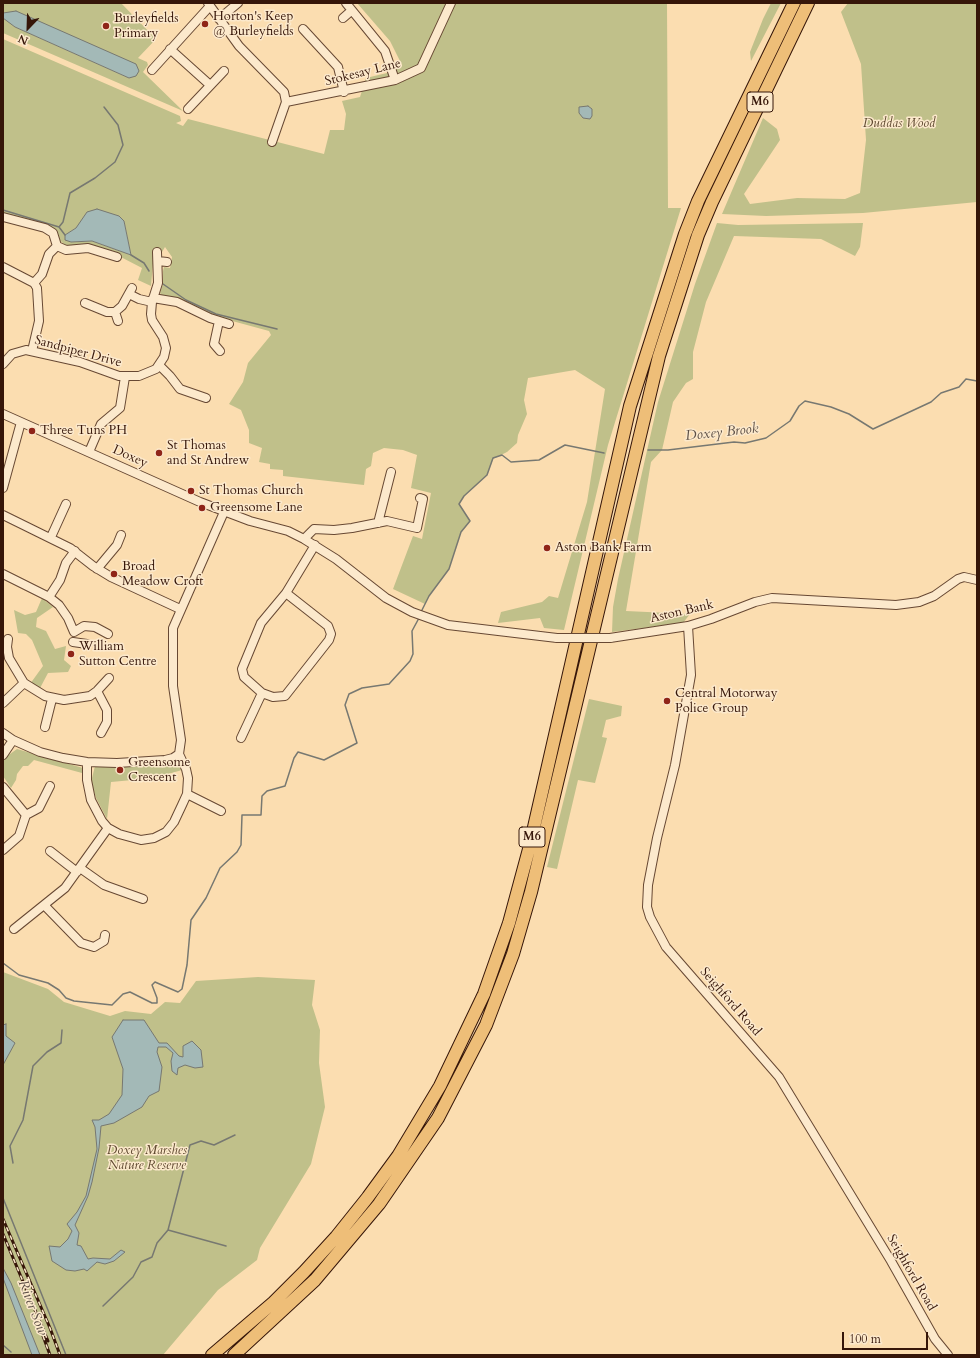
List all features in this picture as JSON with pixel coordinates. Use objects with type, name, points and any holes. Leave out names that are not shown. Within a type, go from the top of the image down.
[{"type":"highway","name":"M6","points":[[212,1355],[274,1302],[304,1272],[336,1237],[368,1197],[398,1156],[431,1102],[452,1064],[484,994],[510,922],[529,849],[630,406],[685,234],[698,201],[794,3]]},
{"type":"highway","name":"M6","points":[[234,1355],[315,1280],[379,1204],[438,1118],[486,1025],[501,989],[513,954],[531,892],[659,356],[698,235],[712,202],[808,3]]},
{"type":"street","points":[[219,18],[238,3]]},
{"type":"street","points":[[346,3],[385,51],[395,80]]},
{"type":"street","name":"Stokesay Lane","points":[[286,102],[344,92],[395,80],[421,68],[452,3]]},
{"type":"street","points":[[152,70],[209,4],[239,46],[284,92],[286,102],[272,142]]},
{"type":"street","points":[[343,18],[351,11]]},
{"type":"street","points":[[303,29],[338,67],[344,92]]},
{"type":"street","points":[[170,49],[210,85]]},
{"type":"street","points":[[188,109],[224,71]]},
{"type":"street","points":[[3,217],[45,228],[53,233],[57,246],[66,250],[88,248],[117,257]]},
{"type":"street","points":[[34,283],[44,270],[49,254],[57,246]]},
{"type":"street","points":[[158,252],[162,262],[158,284],[152,300],[152,320],[163,337],[166,348],[164,358],[160,366],[180,389],[206,398]]},
{"type":"street","points":[[3,267],[34,283],[36,288],[38,321],[32,351]]},
{"type":"street","points":[[85,303],[108,312],[115,312],[122,306],[130,291],[139,299],[177,302],[229,324]]},
{"type":"street","points":[[115,312],[118,321]]},
{"type":"street","points":[[219,321],[214,344],[220,351]]},
{"type":"street","name":"Sandpiper Drive","points":[[3,364],[12,354],[21,351],[32,351],[80,362],[125,377],[146,374],[160,366]]},
{"type":"street","points":[[90,452],[101,424],[120,408],[125,377]]},
{"type":"street","name":"Doxey","points":[[3,414],[224,512],[288,531],[315,545],[336,559],[386,598],[412,612]]},
{"type":"street","points":[[3,488],[21,422]]},
{"type":"street","points":[[378,523],[390,472]]},
{"type":"street","points":[[304,539],[314,529],[334,530],[387,521],[417,528],[423,499],[420,498]]},
{"type":"street","points":[[50,538],[66,504]]},
{"type":"street","points":[[87,762],[87,780],[91,800],[96,813],[108,828],[128,837],[141,840],[154,838],[166,832],[174,822],[187,794],[187,774],[179,754],[181,740],[173,686],[172,637],[174,622],[224,512]]},
{"type":"street","points":[[3,515],[74,551],[97,569],[111,577],[180,608]]},
{"type":"street","points":[[97,569],[117,545],[121,535]]},
{"type":"street","points":[[286,593],[328,626],[331,634],[329,640],[285,696],[273,697],[262,693],[244,677],[242,669],[261,623],[286,593],[315,545]]},
{"type":"street","points":[[49,597],[74,551]]},
{"type":"street","points":[[3,574],[27,584],[49,597],[59,605],[68,618],[74,632],[84,626],[94,627],[108,634]]},
{"type":"street","name":"Aston Bank","points":[[412,612],[448,625],[557,638],[610,638],[688,626],[755,602],[772,598],[896,605],[920,602],[934,596],[958,579],[964,577],[977,580]]},
{"type":"street","name":"Seighford Road","points":[[688,626],[691,675],[676,758],[657,838],[648,885],[647,907],[650,917],[666,947],[779,1077],[891,1261],[935,1339],[948,1355]]},
{"type":"street","points":[[73,642],[87,644]]},
{"type":"street","points":[[6,644],[12,664],[24,683],[38,693],[52,699],[73,699],[90,696],[97,692],[110,678]]},
{"type":"street","points":[[3,703],[24,683]]},
{"type":"street","points":[[97,692],[107,710],[107,722],[101,733]]},
{"type":"street","points":[[241,738],[262,693]]},
{"type":"street","points":[[45,727],[52,699]]},
{"type":"street","points":[[3,733],[13,740],[63,758],[87,762],[117,763],[165,760],[173,758],[179,754]]},
{"type":"street","points":[[3,754],[13,740]]},
{"type":"street","points":[[3,850],[18,836],[26,816],[39,808],[50,786]]},
{"type":"street","points":[[3,787],[26,816]]},
{"type":"street","points":[[187,794],[221,811]]},
{"type":"street","points":[[16,925],[45,906],[65,888],[108,828]]},
{"type":"street","points":[[56,852],[79,870],[104,885],[143,899]]},
{"type":"street","points":[[45,906],[81,943],[94,947],[105,938]]},
{"type":"green space","points":[[3,3],[121,3],[156,39],[138,58],[147,62],[148,65],[143,72],[183,111],[3,33],[3,17],[15,27],[129,78],[6,12],[3,13]]},
{"type":"green space","points":[[357,3],[667,3],[668,208],[681,208],[608,445],[564,630],[544,628],[540,618],[498,623],[501,612],[542,602],[549,596],[558,598],[587,502],[605,389],[575,370],[528,378],[524,400],[527,414],[518,435],[517,443],[507,452],[493,459],[487,475],[464,496],[459,504],[470,521],[461,532],[449,569],[429,596],[425,604],[393,589],[413,536],[422,539],[431,493],[411,488],[417,455],[403,450],[384,448],[373,453],[371,466],[366,469],[364,485],[283,476],[283,470],[270,469],[270,464],[259,462],[262,448],[249,443],[249,430],[241,410],[229,404],[243,382],[248,363],[271,335],[269,331],[214,316],[162,296],[160,293],[163,284],[164,267],[170,268],[172,257],[165,247],[162,252],[154,252],[151,286],[138,280],[142,268],[115,254],[68,248],[45,226],[3,215],[3,39],[180,116],[181,121],[176,123],[183,126],[188,119],[324,154],[330,130],[344,130],[346,114],[342,101],[360,97],[366,78],[387,73],[402,65],[390,41]],"holes":[[[124,221],[131,255],[92,241],[71,242],[65,235],[76,228]]]},
{"type":"green space","points":[[771,3],[781,3],[751,61],[750,52]]},
{"type":"green space","name":"Duddas Wood","points":[[848,3],[977,3],[977,202],[863,213],[766,216],[722,214],[763,118],[777,129],[780,140],[744,194],[750,204],[797,198],[845,199],[860,193],[866,140],[861,64],[841,12]]},
{"type":"green space","points":[[717,223],[738,225],[863,223],[860,247],[855,256],[821,239],[734,236],[706,302],[693,352],[693,379],[686,383],[673,402],[662,450],[651,462],[626,611],[690,614],[683,623],[612,632],[613,607],[618,579],[658,402],[695,284]]},
{"type":"green space","points":[[42,598],[53,607],[37,618],[36,627],[46,631],[55,649],[66,646],[64,660],[71,666],[68,672],[48,673],[39,690],[30,684],[43,666],[32,640],[26,634],[18,633],[14,610],[25,615],[36,612]]},
{"type":"green space","points":[[589,699],[622,706],[621,716],[606,720],[602,737],[607,738],[595,783],[578,780],[557,869],[547,867]]},
{"type":"green space","points":[[17,749],[83,768],[82,773],[34,760],[28,766],[23,766],[17,774],[16,780],[11,788],[3,776],[3,759]]},
{"type":"green space","points":[[175,763],[182,770],[154,778],[111,782],[107,819],[96,798],[91,782],[95,766]]},
{"type":"green space","name":"Doxey Marshes Nature Reserve","points":[[3,972],[48,989],[64,1002],[110,1016],[125,1011],[151,1014],[165,1002],[180,1003],[196,981],[258,977],[315,980],[312,1005],[320,1030],[319,1063],[325,1107],[311,1164],[260,1248],[257,1260],[218,1290],[163,1355],[3,1355]]},
{"type":"water","points":[[16,11],[136,64],[139,71],[136,76],[129,78],[15,27],[3,18],[3,13]]},
{"type":"water","points":[[588,106],[592,109],[592,116],[590,119],[583,118],[579,113],[579,107]]},
{"type":"water","points":[[97,209],[119,216],[124,221],[131,255],[92,241],[71,242],[65,240],[65,235],[76,228],[87,212]]},
{"type":"water","points":[[123,1020],[144,1020],[159,1043],[167,1043],[179,1056],[183,1057],[183,1046],[192,1041],[201,1050],[203,1067],[195,1068],[185,1065],[178,1068],[177,1075],[172,1071],[171,1061],[173,1053],[166,1047],[158,1047],[157,1052],[162,1067],[159,1091],[149,1096],[142,1107],[114,1123],[101,1126],[99,1148],[92,1182],[88,1196],[75,1225],[79,1233],[77,1245],[81,1246],[88,1259],[110,1259],[121,1250],[125,1252],[114,1261],[105,1264],[97,1262],[87,1271],[84,1269],[75,1271],[66,1270],[52,1261],[49,1246],[60,1247],[68,1239],[72,1231],[67,1224],[77,1212],[86,1196],[97,1149],[95,1127],[92,1120],[99,1120],[109,1114],[122,1095],[123,1069],[112,1037]]},
{"type":"water","points":[[6,1024],[6,1036],[15,1043],[3,1065],[3,1025]]},
{"type":"water","points":[[3,1268],[11,1283],[40,1355],[32,1355],[3,1278]]},
{"type":"waterway","points":[[59,227],[63,222],[70,193],[95,178],[115,162],[123,145],[118,125],[104,107]]},
{"type":"waterway","points":[[3,210],[59,227],[65,235]]},
{"type":"waterway","points":[[131,255],[144,263],[149,271]]},
{"type":"waterway","points":[[163,284],[186,300],[216,314],[277,329]]},
{"type":"waterway","name":"Doxey Brook","points":[[648,450],[668,450],[734,442],[745,443],[766,438],[790,421],[799,406],[805,401],[831,407],[849,414],[873,429],[931,402],[941,393],[959,387],[966,379],[977,381]]},
{"type":"waterway","name":"Doxey Brook","points":[[421,612],[429,596],[449,569],[461,532],[470,521],[459,504],[464,496],[487,475],[493,458],[502,455],[511,462],[539,460],[565,445],[604,453]]},
{"type":"waterway","name":"Doxey Brook","points":[[3,963],[19,975],[48,983],[59,990],[66,998],[74,1001],[112,1005],[123,994],[130,992],[152,1003],[157,1003],[157,998],[152,985],[155,982],[178,992],[182,989],[187,965],[191,920],[206,898],[220,868],[237,852],[241,845],[242,815],[261,815],[262,796],[267,791],[285,786],[294,758],[298,752],[324,760],[357,743],[345,705],[349,694],[362,688],[389,684],[410,661],[413,654],[412,631],[419,618]]},
{"type":"waterway","points":[[13,1163],[10,1146],[23,1120],[33,1066],[47,1052],[61,1043],[62,1030]]},
{"type":"waterway","points":[[103,1306],[133,1277],[141,1262],[152,1257],[157,1243],[168,1230],[190,1145],[201,1141],[214,1145],[235,1135]]},
{"type":"waterway","name":"River Sow","points":[[3,1198],[66,1355]]},
{"type":"waterway","points":[[168,1230],[226,1246]]},
{"type":"waterway","points":[[3,1345],[11,1352]]},
{"type":"railway","points":[[3,1219],[50,1328],[60,1355]]},
{"type":"railway","points":[[3,1234],[48,1341]]},
{"type":"railway","points":[[43,1336],[50,1355]]},
{"type":"place","name":"Horton's Keep @ Burleyfields","points":[[205,24]]},
{"type":"place","name":"Burleyfields Primary","points":[[106,26]]},
{"type":"place","name":"Three Tuns PH","points":[[32,431]]},
{"type":"place","name":"St Thomas and St Andrew","points":[[159,453]]},
{"type":"place","name":"St Thomas Church","points":[[191,491]]},
{"type":"place","name":"Greensome Lane","points":[[202,508]]},
{"type":"place","name":"Aston Bank Farm","points":[[547,548]]},
{"type":"place","name":"Broad Meadow Croft","points":[[114,574]]},
{"type":"place","name":"William Sutton Centre","points":[[71,654]]},
{"type":"place","name":"Central Motorway Police Group","points":[[667,701]]},
{"type":"place","name":"Greensome Crescent","points":[[120,770]]}]
